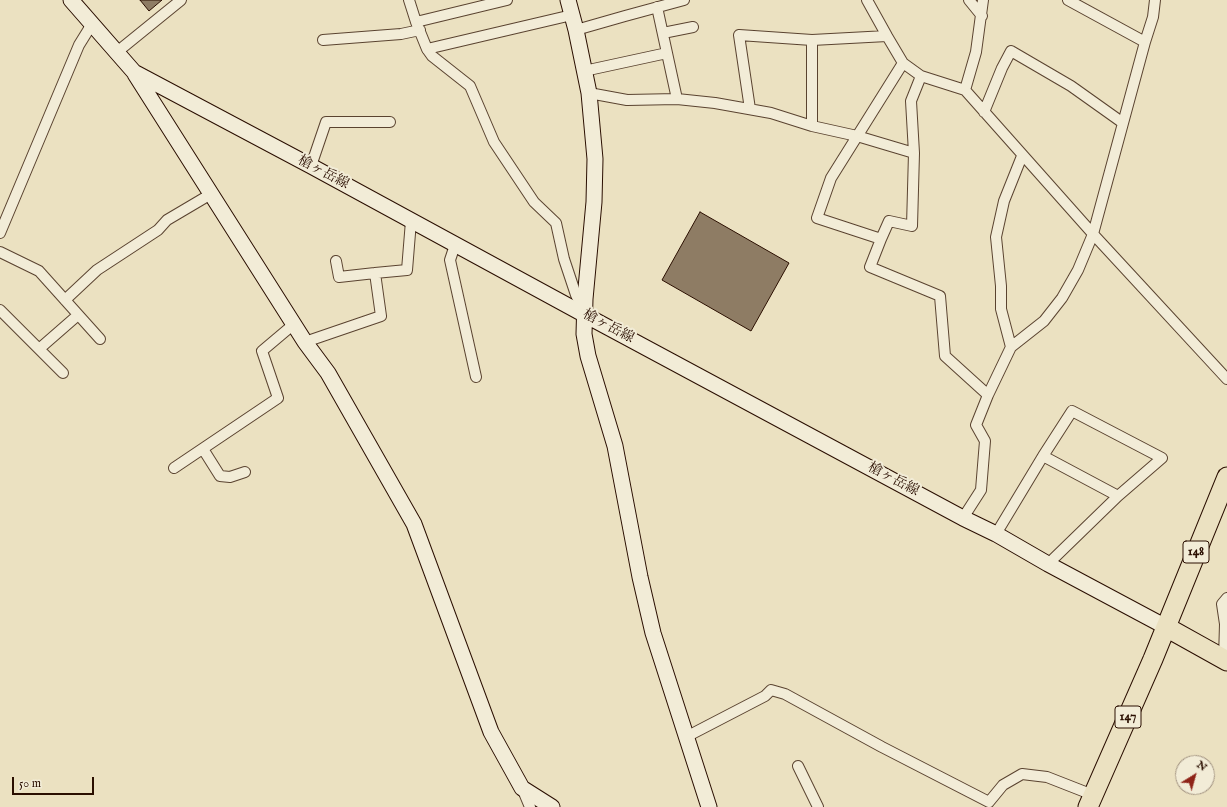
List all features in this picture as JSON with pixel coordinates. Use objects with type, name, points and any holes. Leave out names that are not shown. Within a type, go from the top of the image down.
[{"type":"highway","name":"148","points":[[1171,630],[1227,477]]},
{"type":"highway","name":"148","points":[[1171,630],[1227,511]]},
{"type":"highway","points":[[1171,630],[1226,660]]},
{"type":"highway","name":"147","points":[[1094,803],[1153,659],[1171,630]]},
{"type":"street","name":"槍ヶ岳線","points":[[71,0],[134,72],[963,518],[996,534],[1048,564],[1171,630]]},
{"type":"street","points":[[117,52],[180,0]]},
{"type":"street","points":[[409,0],[427,49],[432,56],[470,86],[494,142],[534,202],[556,223],[564,259],[573,288],[585,315]]},
{"type":"street","points":[[323,40],[402,34],[418,26],[507,0]]},
{"type":"street","points":[[568,0],[589,93],[595,159],[594,202],[584,334],[588,356],[615,446],[651,626],[709,807]]},
{"type":"street","points":[[576,30],[684,0]]},
{"type":"street","points":[[867,0],[903,64],[921,76],[965,90],[1022,156],[1227,379]]},
{"type":"street","points":[[969,0],[982,16]]},
{"type":"street","points":[[965,90],[976,52],[983,0]]},
{"type":"street","points":[[1068,0],[1145,42]]},
{"type":"street","points":[[963,518],[981,490],[985,441],[976,425],[988,395],[1012,347],[1044,320],[1062,298],[1078,270],[1093,234],[1153,17],[1155,0]]},
{"type":"street","points":[[657,7],[677,99]]},
{"type":"street","points":[[427,49],[572,15]]},
{"type":"street","points":[[0,233],[79,45],[92,24]]},
{"type":"street","points":[[663,33],[693,28]]},
{"type":"street","points":[[750,109],[739,35],[812,40],[886,36]]},
{"type":"street","points":[[812,40],[812,126]]},
{"type":"street","points":[[984,112],[1002,68],[1011,51],[1071,86],[1123,123]]},
{"type":"street","points":[[584,71],[667,53]]},
{"type":"street","points":[[881,239],[817,218],[832,178],[903,64]]},
{"type":"street","points":[[134,72],[305,342],[328,373],[414,524],[491,732],[522,788],[530,807]]},
{"type":"street","points":[[921,76],[911,101],[914,153],[912,226],[889,221],[870,267],[940,296],[945,356],[988,395]]},
{"type":"street","points":[[589,93],[626,100],[677,99],[715,102],[771,113],[812,126],[857,136],[914,153]]},
{"type":"street","points":[[311,166],[326,122],[390,122]]},
{"type":"street","points":[[1012,347],[1001,309],[1001,286],[996,237],[1004,200],[1022,156]]},
{"type":"street","points":[[65,300],[97,270],[158,230],[167,220],[211,194]]},
{"type":"street","points":[[336,261],[339,277],[407,270],[411,221]]},
{"type":"street","points":[[455,245],[450,260],[476,377]]},
{"type":"street","points":[[0,252],[39,271],[100,339]]},
{"type":"street","points":[[305,342],[381,316],[375,273]]},
{"type":"street","points":[[0,310],[63,373]]},
{"type":"street","points":[[39,349],[78,314]]},
{"type":"street","points":[[174,468],[278,398],[262,351],[294,324]]},
{"type":"street","points":[[996,534],[1072,411],[1162,458],[1118,496],[1048,564]]},
{"type":"street","points":[[203,449],[220,476],[230,477],[244,472]]},
{"type":"street","points":[[1043,456],[1118,496]]},
{"type":"street","points":[[1226,660],[1225,624],[1222,604],[1227,598]]},
{"type":"street","points":[[686,737],[765,696],[771,690],[785,694],[882,747],[989,802],[1004,785],[1022,774],[1047,777],[1094,803]]},
{"type":"street","points":[[798,766],[818,807]]},
{"type":"street","points":[[522,788],[552,807]]},
{"type":"building","points":[[140,0],[162,0],[149,11]]},
{"type":"building","points":[[700,212],[789,263],[751,331],[662,280]]}]
